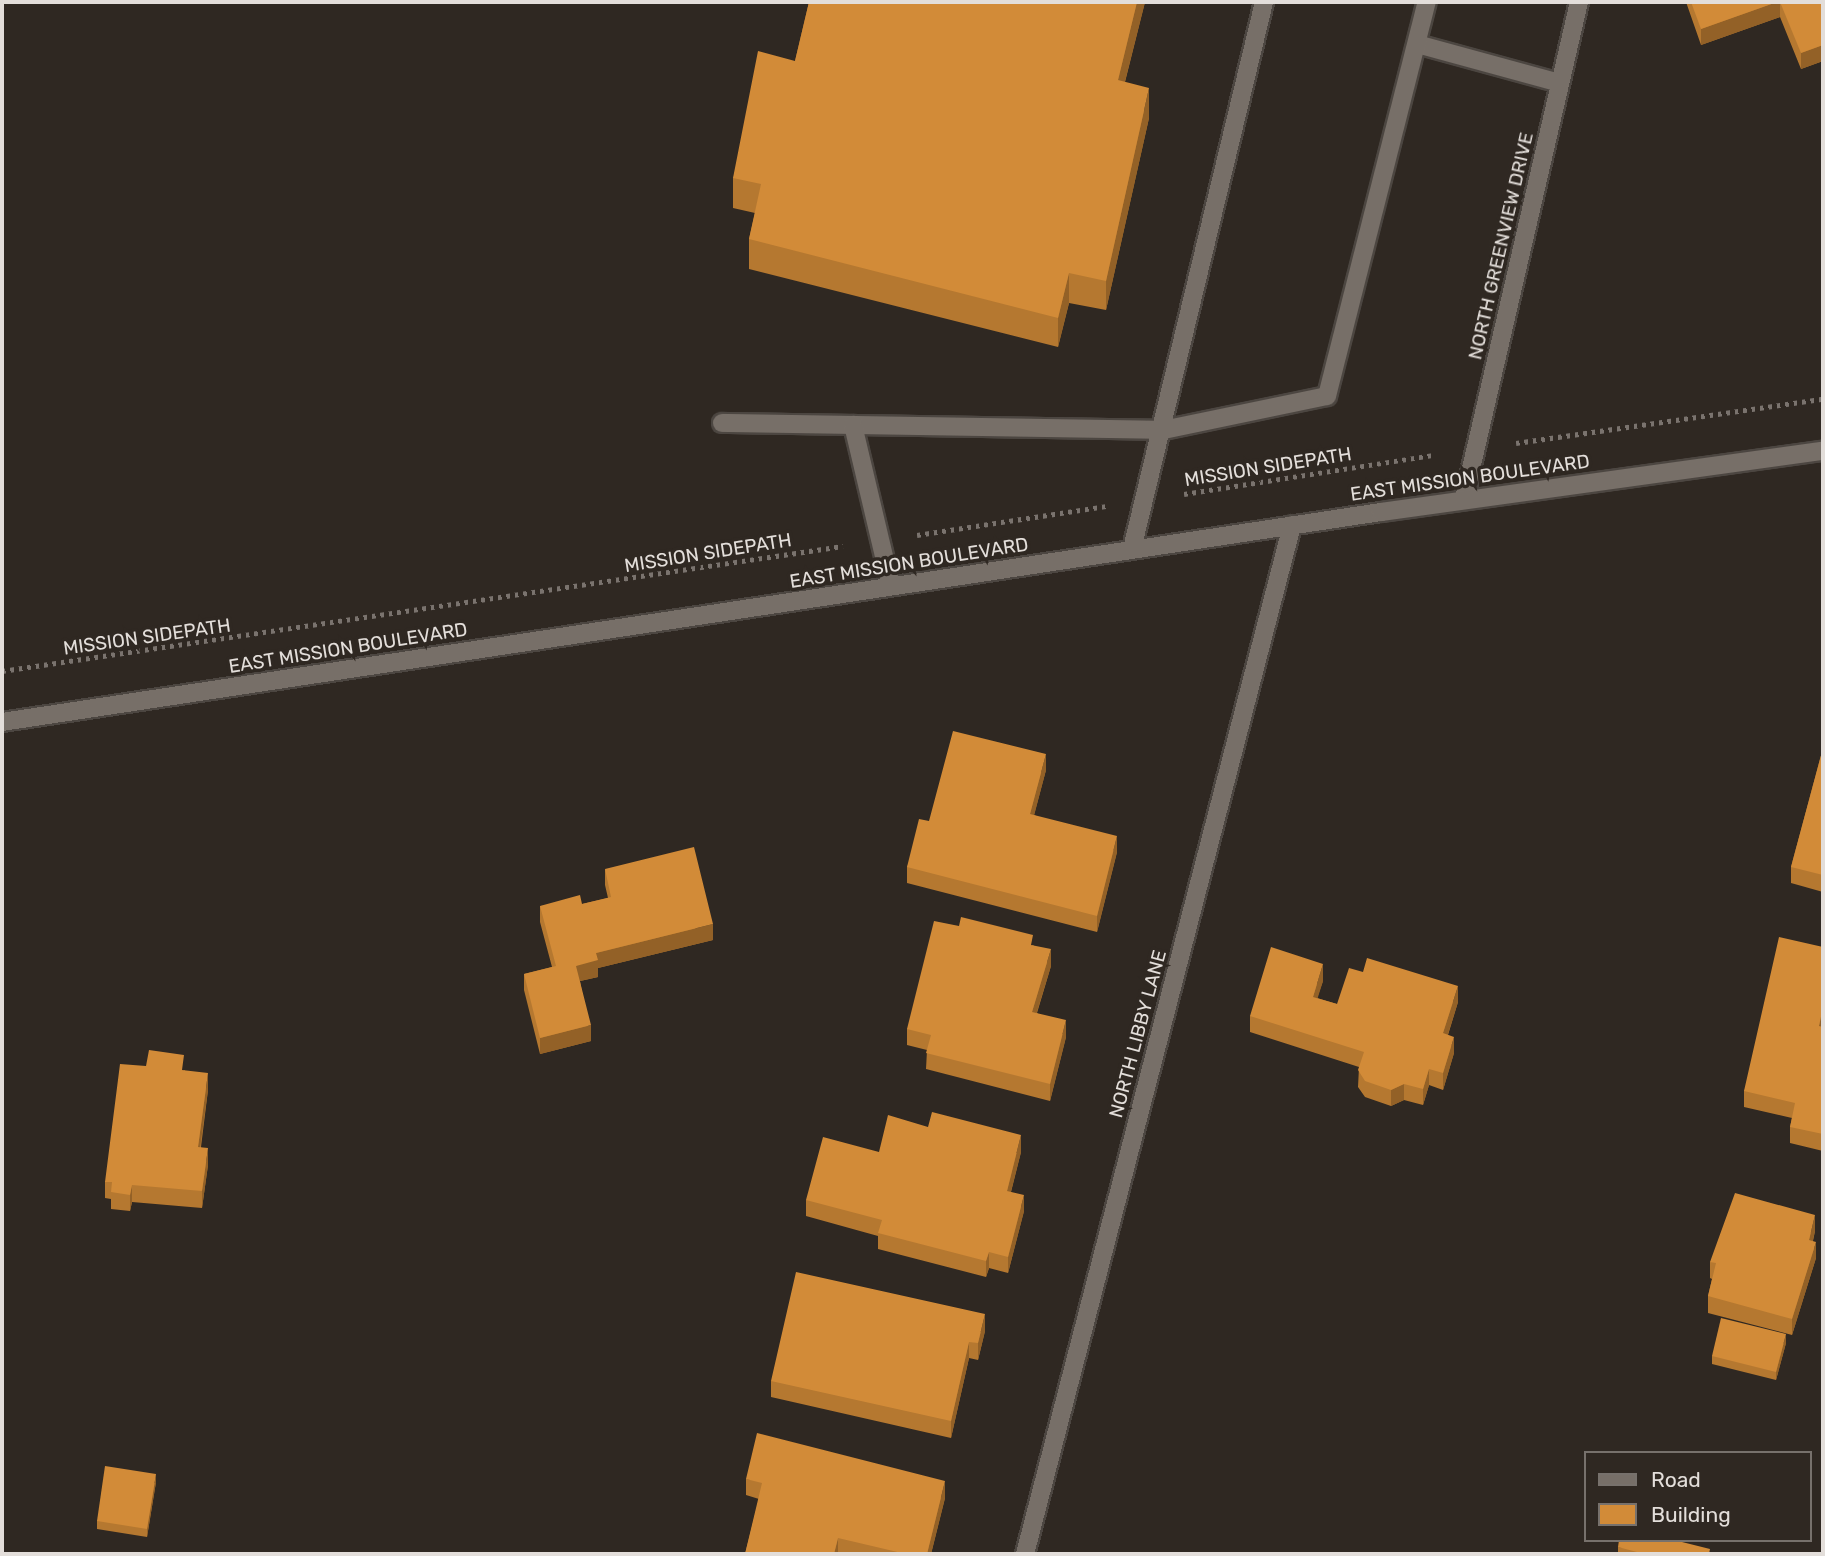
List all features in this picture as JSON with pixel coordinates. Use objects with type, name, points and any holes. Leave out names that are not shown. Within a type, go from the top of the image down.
[{"type":"main road","points":[[1132,550],[1264,2]]},
{"type":"main road","points":[[722,423],[1163,430],[1328,396],[1427,2]]},
{"type":"main road","name":"NORTH GREENVIEW DRIVE","points":[[1464,499],[1579,2]]},
{"type":"main road","points":[[1417,44],[1560,83]]},
{"type":"main road","points":[[853,425],[878,541],[891,586]]},
{"type":"main road","name":"EAST MISSION BOULEVARD","points":[[2,722],[1464,499],[1823,451]]},
{"type":"main road","name":"NORTH LIBBY LANE","points":[[1025,1554],[1292,525]]},
{"type":"path","points":[[1566,437],[1823,399]]},
{"type":"path","name":"MISSION SIDEPATH","points":[[2,671],[1418,458]]},
{"type":"building","points":[[809,2],[1137,2],[1118,80],[1149,88],[1106,281],[1069,273],[1058,318],[749,239],[761,184],[733,178],[758,51],[795,61]]},
{"type":"building","points":[[1691,2],[1777,2],[1701,29]]},
{"type":"building","points":[[1780,2],[1823,2],[1823,45],[1801,53]]},
{"type":"building","points":[[953,731],[1046,754],[1030,814],[1117,836],[1097,916],[907,867],[919,819],[929,821]]},
{"type":"building","points":[[1823,748],[1823,875],[1791,867]]},
{"type":"building","points":[[694,847],[713,924],[596,953],[598,960],[576,966],[591,1025],[540,1038],[524,974],[556,966],[540,906],[580,895],[582,904],[611,897],[605,869]]},
{"type":"building","points":[[961,917],[1033,935],[1031,945],[1051,949],[1032,1012],[1066,1020],[1050,1084],[926,1053],[931,1035],[907,1029],[934,921],[959,926]]},
{"type":"building","points":[[1779,937],[1823,947],[1823,1007],[1819,1026],[1823,1027],[1823,1134],[1790,1127],[1795,1103],[1744,1091]]},
{"type":"building","points":[[1271,947],[1323,964],[1313,997],[1337,1004],[1349,968],[1363,972],[1367,958],[1458,986],[1443,1033],[1454,1037],[1443,1073],[1429,1069],[1423,1089],[1404,1084],[1391,1090],[1365,1081],[1358,1070],[1364,1052],[1250,1016]]},
{"type":"building","points":[[149,1050],[184,1055],[182,1070],[208,1073],[198,1147],[208,1148],[202,1191],[132,1185],[130,1195],[111,1192],[112,1182],[105,1182],[120,1064],[146,1066]]},
{"type":"building","points":[[932,1112],[1021,1135],[1007,1191],[1024,1195],[1008,1257],[989,1252],[986,1261],[878,1233],[882,1220],[806,1200],[823,1137],[879,1152],[888,1115],[928,1127]]},
{"type":"building","points":[[1735,1193],[1815,1215],[1809,1240],[1816,1242],[1792,1319],[1708,1296],[1716,1263],[1710,1262]]},
{"type":"building","points":[[796,1272],[985,1314],[978,1343],[969,1342],[951,1421],[771,1381]]},
{"type":"building","points":[[1721,1318],[1786,1334],[1776,1372],[1712,1356]]},
{"type":"building","points":[[757,1433],[945,1481],[927,1554],[906,1554],[838,1538],[834,1554],[745,1554],[762,1483],[746,1479]]},
{"type":"building","points":[[105,1466],[156,1474],[147,1529],[97,1521]]},
{"type":"building","points":[[1619,1542],[1682,1542],[1710,1549],[1709,1554],[1636,1554],[1637,1552],[1618,1547]]}]
